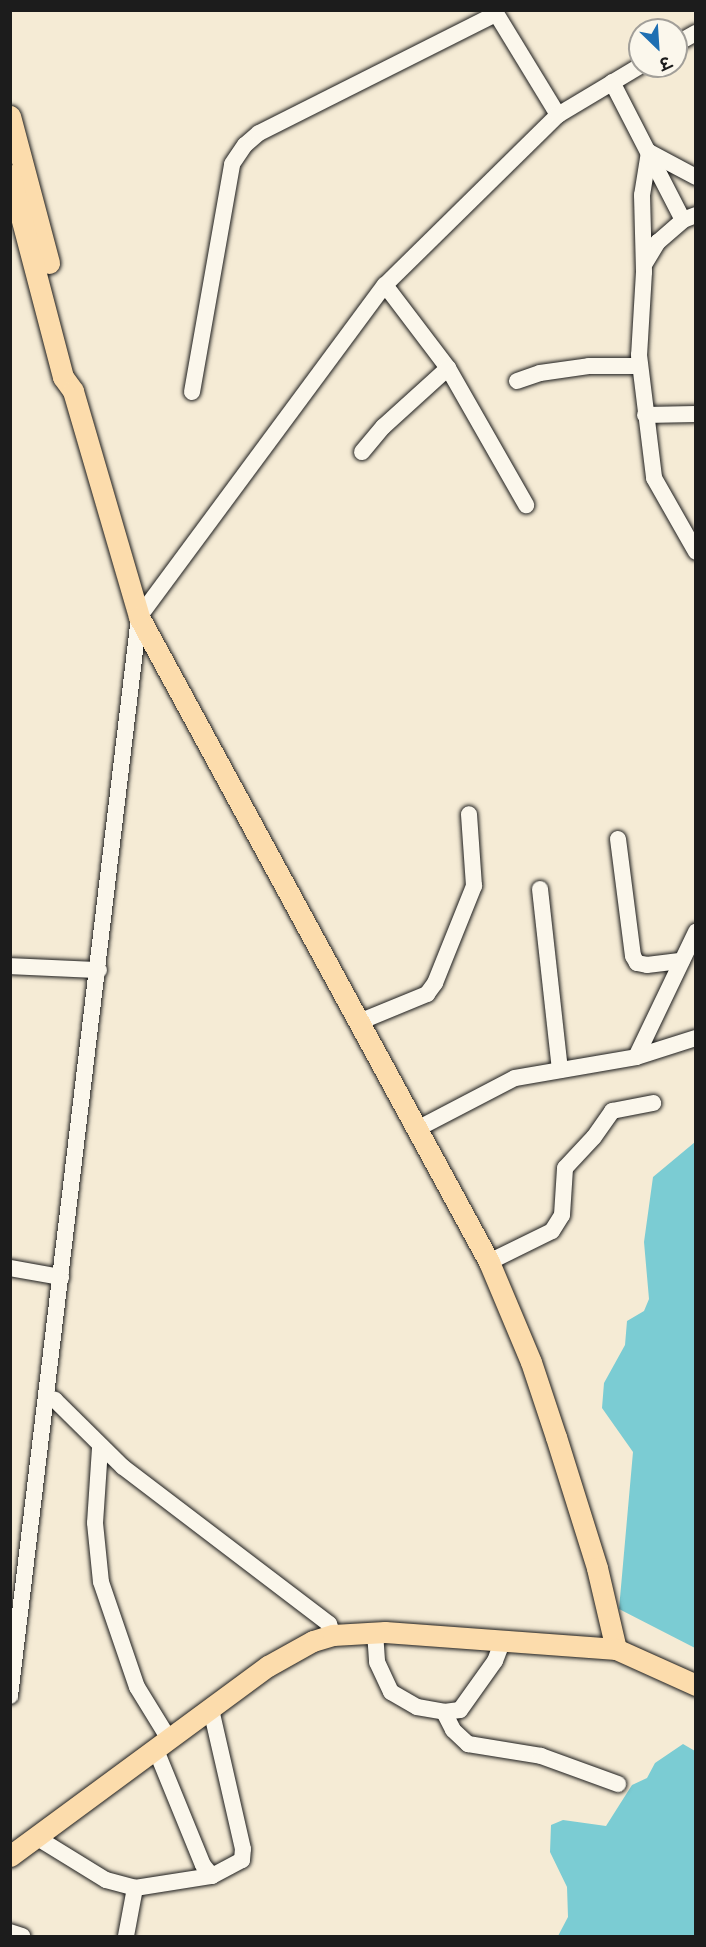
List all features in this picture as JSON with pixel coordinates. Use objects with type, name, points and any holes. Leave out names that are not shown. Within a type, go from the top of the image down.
[{"type":"main road","points":[[10,116],[77,373],[73,391]]},
{"type":"main road","points":[[10,175],[63,377],[73,391],[139,617],[489,1262],[553,1426],[597,1568],[616,1649]]},
{"type":"main road","points":[[10,1856],[268,1666],[313,1641],[333,1635],[375,1632],[616,1649],[696,1685]]},
{"type":"street","points":[[192,392],[232,164],[245,145],[259,133],[495,12],[558,115]]},
{"type":"street","points":[[10,1696],[18,1574],[47,1397],[139,617],[386,285],[558,115],[628,73]]},
{"type":"street","points":[[612,82],[649,152],[689,218],[658,242],[644,266]]},
{"type":"street","points":[[649,152],[696,177]]},
{"type":"street","points":[[649,152],[642,195],[644,266],[640,366],[645,415],[654,478],[696,552]]},
{"type":"street","points":[[386,285],[448,368],[526,505]]},
{"type":"street","points":[[517,381],[589,366],[640,366]]},
{"type":"street","points":[[362,452],[392,419],[448,368]]},
{"type":"street","points":[[645,415],[696,414]]},
{"type":"street","points":[[359,1022],[428,994],[435,983],[474,886],[469,814]]},
{"type":"street","points":[[618,838],[633,956],[637,963],[647,966],[682,961]]},
{"type":"street","points":[[540,889],[560,1070]]},
{"type":"street","points":[[636,1057],[696,932]]},
{"type":"street","points":[[10,966],[99,970]]},
{"type":"street","points":[[417,1129],[515,1078],[636,1057],[696,1038]]},
{"type":"street","points":[[489,1262],[552,1231],[561,1215],[565,1168],[594,1137],[612,1111],[653,1103]]},
{"type":"street","points":[[10,1269],[62,1277]]},
{"type":"street","points":[[47,1397],[55,1400],[100,1448],[243,1562],[297,1598],[329,1624],[333,1635]]},
{"type":"street","points":[[100,1448],[95,1522],[101,1582],[137,1687],[162,1744],[203,1865],[212,1876]]},
{"type":"street","points":[[375,1632],[377,1662],[391,1692],[417,1707],[444,1712],[460,1710],[495,1661],[503,1640]]},
{"type":"street","points":[[36,1837],[106,1880],[135,1888],[212,1876],[242,1860],[243,1849],[211,1709]]},
{"type":"street","points":[[444,1712],[453,1730],[468,1744],[541,1756],[618,1784]]},
{"type":"street","points":[[126,1936],[135,1888]]},
{"type":"street","points":[[10,1932],[22,1936]]},
{"type":"water","points":[[695,1142],[695,1648],[619,1609],[633,1452],[602,1408],[604,1383],[625,1345],[627,1321],[644,1311],[649,1299],[644,1242],[653,1177]]},
{"type":"water","points":[[683,1744],[695,1751],[695,1936],[558,1936],[568,1917],[567,1887],[550,1852],[551,1825],[563,1820],[606,1826],[632,1785],[647,1778],[655,1763]]}]
